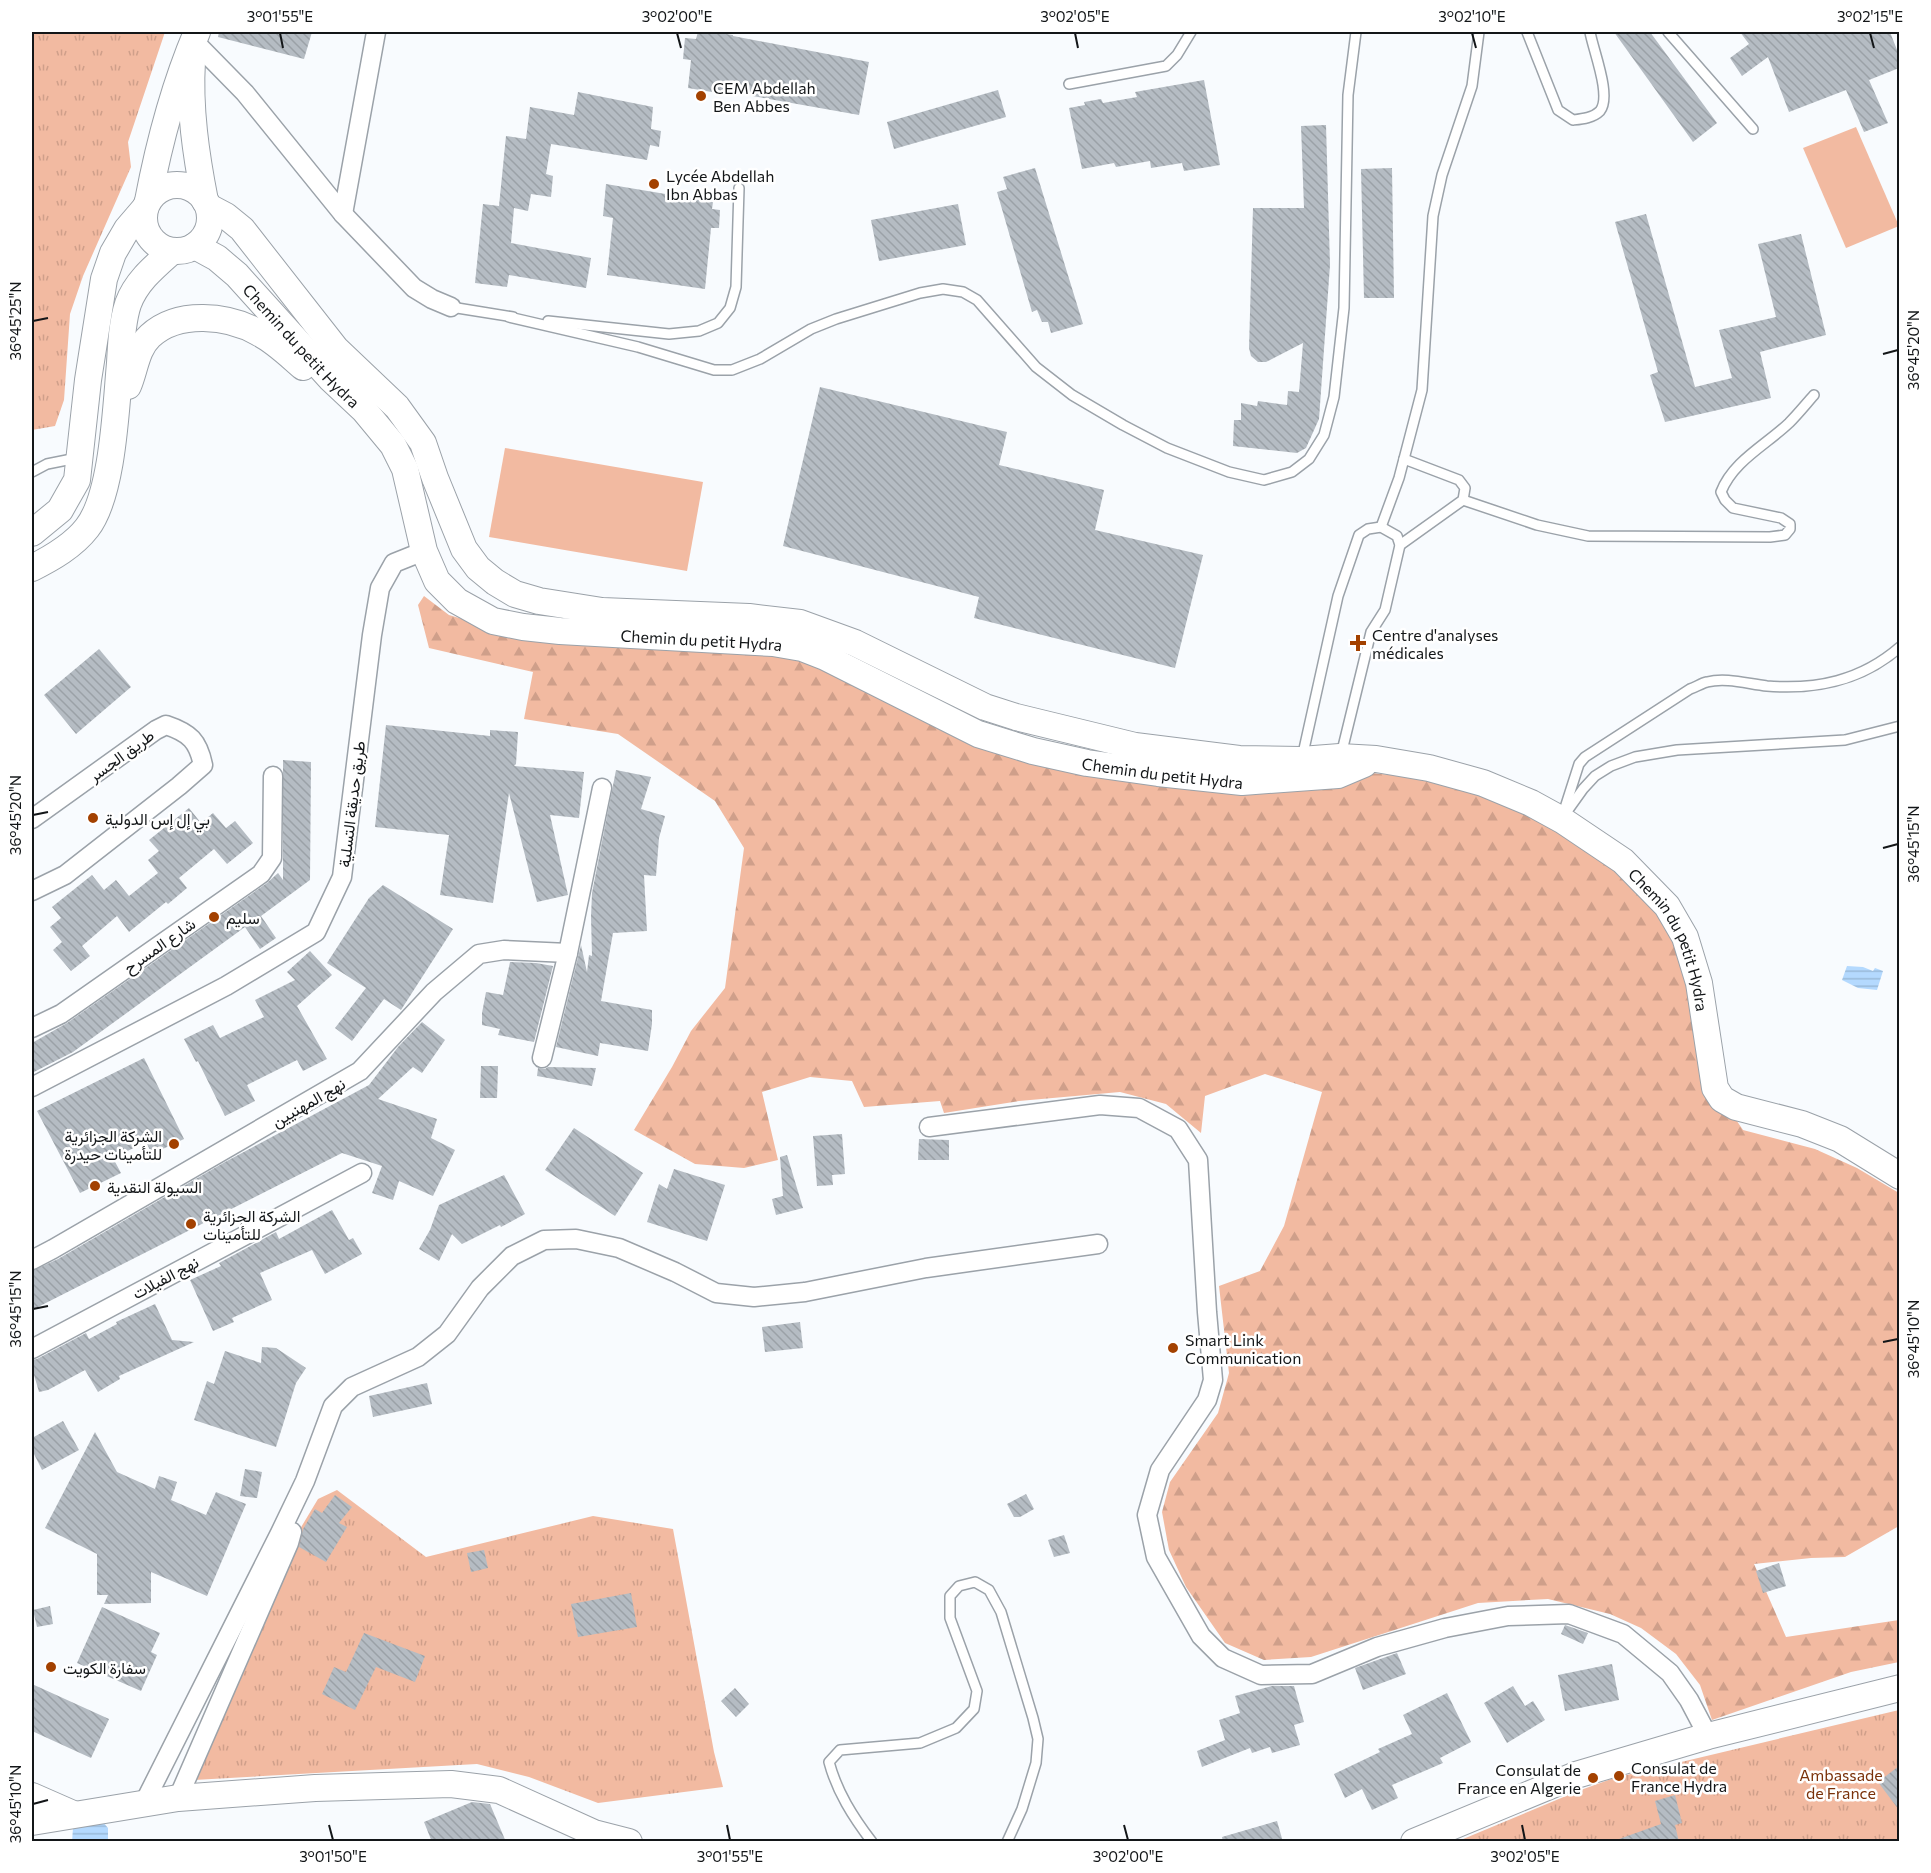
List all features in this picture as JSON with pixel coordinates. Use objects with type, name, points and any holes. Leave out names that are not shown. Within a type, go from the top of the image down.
[{"type":"main road","points":[[32,568],[72,544],[87,528],[99,508],[107,475],[128,304],[146,274],[183,249],[204,239],[209,229],[211,218],[199,169],[192,115],[191,72],[195,36]]},
{"type":"main road","points":[[183,249],[158,246],[148,236],[143,222],[159,144],[174,93],[195,36]]},
{"type":"main road","points":[[32,533],[60,510],[77,480],[88,380],[104,279],[113,253],[127,229],[155,192],[177,185],[188,187],[198,192],[207,204]]},
{"type":"main road","name":"Chemin du petit Hydra","points":[[207,204],[242,229],[336,349],[397,407],[423,442],[464,549],[478,568],[515,594],[539,601],[602,611],[749,616],[800,623],[855,644],[985,706],[1016,717],[1135,746],[1239,759],[1299,770]]},
{"type":"main road","name":"Chemin du petit Hydra","points":[[183,249],[228,266],[393,445],[405,469],[424,551],[437,581],[457,601],[493,621],[560,631],[774,643],[801,648],[825,657],[978,734],[1033,751],[1087,763],[1242,782],[1299,770],[1376,759],[1429,768],[1483,783],[1531,803],[1562,820],[1623,861],[1668,906],[1685,937],[1699,983],[1715,1088],[1722,1099],[1736,1107],[1802,1124],[1840,1139],[1899,1176]]},
{"type":"main road","points":[[116,404],[129,384],[141,347],[149,336],[180,321],[202,317],[243,325],[260,333],[305,369],[332,379]]},
{"type":"main road","points":[[1414,1842],[1576,1775],[1708,1736],[1899,1689]]},
{"type":"main road","points":[[33,1804],[73,1814],[178,1798],[315,1788],[451,1784],[499,1790],[594,1833],[629,1842]]},
{"type":"street","points":[[343,214],[376,32]]},
{"type":"street","points":[[195,36],[245,93],[343,214],[414,288],[432,300],[451,307]]},
{"type":"street","name":"طريق حديقة التسلية","points":[[32,1087],[226,986],[316,932],[342,877],[372,635],[380,588],[394,564],[424,551]]},
{"type":"street","name":"طريق الجسر","points":[[32,819],[166,725],[181,730],[199,747],[203,765],[179,786],[65,875],[32,891]]},
{"type":"street","name":"شارع المسرح","points":[[32,1028],[61,1014],[261,874],[272,858],[273,776]]},
{"type":"street","points":[[542,1058],[568,953],[602,788]]},
{"type":"street","name":"نهج المهنيين","points":[[32,1260],[53,1250],[360,1071],[434,992],[479,954],[504,950],[568,953]]},
{"type":"street","points":[[929,1127],[1100,1106],[1139,1108],[1178,1129],[1198,1160],[1213,1380],[1207,1400],[1160,1470],[1148,1515],[1156,1557],[1201,1636],[1223,1658],[1261,1675],[1311,1674],[1377,1647],[1445,1628],[1508,1616],[1569,1614],[1623,1634],[1670,1673],[1689,1700],[1708,1736]]},
{"type":"street","name":"نهج الفيلات","points":[[32,1349],[362,1173]]},
{"type":"street","points":[[178,1798],[288,1543],[305,1481],[333,1406],[352,1387],[418,1357],[447,1334],[480,1288],[512,1256],[544,1240],[576,1239],[619,1248],[716,1293],[754,1298],[806,1292],[926,1268],[1098,1244]]},
{"type":"street","points":[[143,1805],[305,1481]]},
{"type":"lane","points":[[1069,84],[1166,66],[1177,55],[1191,32]]},
{"type":"lane","points":[[451,307],[509,317],[638,347],[714,370],[732,370],[760,359],[812,329],[836,319],[920,293],[943,290],[963,292],[977,300],[1036,367],[1072,395],[1123,424],[1167,448],[1229,472],[1264,480],[1292,472],[1309,459],[1324,435],[1334,397],[1344,308],[1348,95],[1356,32]]},
{"type":"lane","points":[[1381,527],[1399,478],[1422,390],[1433,216],[1442,175],[1472,86],[1479,32]]},
{"type":"lane","points":[[1527,32],[1558,110],[1573,120],[1588,118],[1600,110],[1605,95],[1590,32]]},
{"type":"lane","points":[[1668,32],[1753,129]]},
{"type":"lane","points":[[509,317],[669,334],[699,331],[718,323],[730,308],[736,287],[739,188]]},
{"type":"lane","points":[[1463,500],[1537,525],[1588,536],[1770,537],[1785,535],[1790,529],[1790,524],[1781,518],[1733,507],[1725,500],[1721,492],[1725,483],[1742,462],[1788,423],[1814,395]]},
{"type":"lane","points":[[32,472],[47,464],[80,457]]},
{"type":"lane","points":[[1400,545],[1463,500],[1465,488],[1459,480],[1404,459]]},
{"type":"lane","points":[[1299,770],[1338,596],[1359,535],[1368,529],[1381,527],[1396,536],[1400,545],[1385,610],[1371,632],[1339,766]]},
{"type":"lane","points":[[1562,820],[1579,764],[1585,757],[1690,689],[1708,681],[1804,687],[1832,682],[1858,675],[1888,658],[1899,647]]},
{"type":"lane","points":[[1562,820],[1582,789],[1595,776],[1611,766],[1635,757],[1677,750],[1845,740],[1899,726]]},
{"type":"lane","points":[[872,1842],[853,1817],[834,1780],[829,1762],[840,1750],[921,1743],[956,1728],[974,1708],[977,1690],[951,1618],[950,1596],[959,1586],[975,1582],[989,1590],[1001,1612],[1034,1718],[1038,1739],[1036,1763],[1022,1809],[1007,1842]]},
{"type":"green space","points":[[32,32],[165,32],[128,142],[131,167],[83,276],[70,314],[64,400],[55,426],[32,430]]},
{"type":"green space","points":[[1856,127],[1899,226],[1846,248],[1803,148]]},
{"type":"green space","points":[[505,448],[703,482],[687,571],[489,537]]},
{"type":"green space","points":[[424,596],[449,615],[479,624],[772,647],[1051,756],[1372,773],[1430,779],[1506,801],[1608,859],[1672,931],[1722,1099],[1743,1130],[1815,1149],[1857,1168],[1899,1193],[1899,1526],[1845,1557],[1754,1564],[1786,1637],[1899,1620],[1899,1662],[1851,1672],[1712,1720],[1700,1685],[1676,1654],[1641,1628],[1610,1614],[1548,1599],[1478,1603],[1311,1657],[1264,1660],[1225,1643],[1186,1587],[1169,1550],[1162,1512],[1170,1482],[1218,1413],[1229,1373],[1219,1286],[1260,1271],[1284,1226],[1322,1092],[1265,1074],[1205,1096],[1201,1133],[1166,1104],[1120,1092],[1019,1101],[944,1113],[940,1101],[864,1107],[852,1081],[810,1077],[762,1092],[778,1160],[744,1168],[695,1164],[634,1130],[691,1031],[725,988],[744,848],[715,801],[618,734],[524,719],[533,672],[429,648],[418,605]]},
{"type":"green space","points":[[337,1490],[426,1557],[593,1516],[673,1529],[714,1752],[723,1787],[598,1803],[529,1777],[477,1764],[194,1780],[291,1544],[318,1499]]},
{"type":"green space","name":"Ambassade de France","points":[[1899,1710],[1899,1841],[1456,1842],[1614,1778]]},
{"type":"water","points":[[1847,966],[1863,967],[1873,971],[1875,968],[1883,971],[1877,990],[1858,988],[1842,980]]},
{"type":"water","points":[[102,1821],[108,1828],[108,1841],[72,1842],[73,1828]]},
{"type":"building","points":[[219,32],[312,32],[304,59],[218,37]]},
{"type":"building","points":[[698,32],[733,35],[869,62],[859,115],[724,91],[724,94],[688,88],[691,60],[683,59],[685,38],[696,39]]},
{"type":"building","points":[[1614,32],[1650,32],[1717,123],[1693,142]]},
{"type":"building","points":[[1740,32],[1890,32],[1899,55],[1899,68],[1869,80],[1888,123],[1864,132],[1846,90],[1789,112],[1768,57],[1742,76],[1730,58],[1749,44]]},
{"type":"building","points":[[1204,80],[1220,165],[1184,171],[1182,163],[1151,168],[1150,161],[1116,167],[1114,163],[1082,169],[1069,108],[1101,99],[1103,103],[1137,97],[1135,92]]},
{"type":"building","points":[[998,90],[1006,117],[894,149],[887,122]]},
{"type":"building","points":[[578,92],[653,107],[651,129],[661,131],[659,147],[650,145],[647,160],[551,144],[546,174],[553,176],[551,197],[531,194],[528,211],[514,208],[511,243],[591,258],[586,288],[509,275],[507,287],[475,283],[483,204],[499,206],[506,136],[526,139],[530,107],[574,115]]},
{"type":"building","points":[[1326,125],[1330,265],[1319,419],[1306,448],[1297,453],[1233,446],[1234,420],[1241,420],[1241,403],[1257,406],[1258,401],[1287,405],[1288,391],[1299,392],[1303,343],[1266,362],[1258,362],[1251,356],[1249,348],[1253,208],[1304,208],[1301,126]]},
{"type":"building","points":[[1035,168],[1083,324],[1051,333],[1048,322],[1042,322],[1037,310],[1032,312],[997,192],[1007,189],[1003,177]]},
{"type":"building","points":[[1392,168],[1394,298],[1364,298],[1361,169]]},
{"type":"building","points":[[606,184],[713,202],[712,209],[720,210],[719,228],[711,228],[705,289],[607,275],[613,218],[603,216]]},
{"type":"building","points":[[958,204],[966,245],[879,261],[871,220]]},
{"type":"building","points":[[1646,214],[1695,387],[1732,378],[1719,330],[1776,317],[1758,244],[1801,234],[1826,335],[1760,352],[1771,398],[1665,422],[1650,375],[1658,372],[1615,222]]},
{"type":"building","points":[[820,387],[1007,432],[999,465],[1104,490],[1095,530],[1203,555],[1175,668],[974,618],[979,597],[783,546]]},
{"type":"building","points":[[99,649],[131,687],[76,734],[44,695]]},
{"type":"building","points":[[386,725],[490,736],[490,730],[518,732],[514,766],[584,772],[579,818],[550,815],[568,895],[537,902],[509,793],[493,903],[440,895],[449,835],[375,827]]},
{"type":"building","points":[[283,760],[311,762],[310,880],[261,916],[276,938],[260,949],[245,927],[73,1052],[32,1073],[32,1043],[67,1023],[278,873],[283,880]]},
{"type":"building","points":[[616,770],[651,777],[641,809],[665,816],[659,838],[656,876],[644,875],[647,931],[613,933],[601,1001],[652,1010],[652,1024],[648,1051],[600,1043],[598,1056],[556,1047],[581,945],[587,972],[589,955],[592,956],[592,893]]},
{"type":"building","points":[[189,808],[201,823],[213,813],[226,828],[235,821],[253,843],[227,864],[214,849],[179,878],[187,888],[129,932],[117,916],[82,946],[90,956],[71,971],[53,950],[62,942],[50,927],[61,918],[52,907],[92,875],[104,890],[116,880],[129,896],[158,873],[148,860],[159,851],[149,840]]},
{"type":"building","points":[[383,885],[453,929],[401,1010],[384,999],[352,1041],[335,1028],[366,988],[327,963],[369,898]]},
{"type":"building","points":[[310,951],[332,975],[297,1006],[327,1059],[303,1071],[297,1060],[247,1085],[255,1101],[225,1116],[198,1061],[196,1062],[184,1039],[213,1025],[220,1038],[264,1017],[255,1000],[295,980],[287,972]]},
{"type":"building","points":[[510,962],[553,966],[534,1042],[498,1035],[500,1029],[482,1025],[486,992],[503,995]]},
{"type":"building","points":[[422,1022],[445,1040],[422,1073],[413,1067],[378,1099],[437,1119],[431,1138],[455,1150],[433,1196],[399,1181],[393,1200],[372,1193],[382,1166],[342,1153],[32,1310],[32,1271],[58,1259],[225,1162],[369,1085],[398,1047]]},
{"type":"building","points":[[144,1058],[184,1139],[152,1154],[146,1142],[113,1158],[121,1173],[80,1193],[37,1111]]},
{"type":"building","points":[[481,1066],[498,1066],[497,1098],[480,1098]]},
{"type":"building","points":[[538,1068],[596,1068],[592,1086],[537,1076]]},
{"type":"building","points":[[574,1128],[643,1173],[615,1216],[545,1170]]},
{"type":"building","points":[[842,1134],[845,1174],[832,1175],[833,1185],[817,1186],[813,1136]]},
{"type":"building","points":[[919,1139],[949,1140],[949,1160],[918,1160]]},
{"type":"building","points":[[787,1155],[803,1208],[776,1215],[772,1199],[783,1196],[780,1157]]},
{"type":"building","points":[[674,1169],[725,1185],[707,1241],[647,1222],[659,1184],[667,1189]]},
{"type":"building","points":[[504,1175],[525,1214],[462,1244],[452,1234],[439,1261],[419,1249],[430,1230],[439,1205]]},
{"type":"building","points":[[332,1210],[349,1240],[353,1238],[362,1254],[325,1274],[312,1250],[260,1273],[272,1300],[232,1318],[234,1322],[213,1331],[190,1280],[221,1266],[219,1263],[276,1232],[279,1239]]},
{"type":"building","points":[[155,1304],[172,1340],[194,1342],[119,1376],[120,1379],[98,1392],[85,1370],[48,1390],[39,1392],[32,1360],[86,1333],[89,1339],[117,1324],[116,1322]]},
{"type":"building","points":[[800,1322],[803,1348],[765,1352],[762,1327]]},
{"type":"building","points":[[262,1347],[276,1348],[306,1368],[296,1383],[276,1447],[194,1420],[207,1381],[214,1384],[225,1351],[261,1363]]},
{"type":"building","points":[[427,1383],[432,1404],[373,1417],[369,1396]]},
{"type":"building","points":[[63,1421],[79,1450],[42,1470],[32,1450],[32,1438]]},
{"type":"building","points":[[95,1432],[117,1472],[155,1489],[159,1476],[177,1482],[171,1500],[206,1515],[216,1492],[246,1504],[207,1596],[151,1572],[151,1603],[104,1604],[108,1595],[97,1595],[97,1554],[45,1528]]},
{"type":"building","points":[[245,1469],[262,1472],[257,1498],[240,1496]]},
{"type":"building","points":[[1026,1494],[1034,1509],[1020,1517],[1014,1517],[1007,1504]]},
{"type":"building","points":[[335,1495],[352,1507],[339,1523],[347,1527],[326,1562],[299,1547],[303,1529],[315,1509],[322,1513]]},
{"type":"building","points":[[1064,1535],[1070,1553],[1054,1557],[1048,1540]]},
{"type":"building","points":[[484,1550],[488,1568],[471,1572],[467,1553]]},
{"type":"building","points":[[1779,1563],[1786,1586],[1763,1593],[1756,1571]]},
{"type":"building","points":[[631,1593],[637,1627],[578,1637],[571,1604]]},
{"type":"building","points":[[50,1606],[53,1624],[37,1627],[33,1610]]},
{"type":"building","points":[[102,1607],[160,1633],[151,1652],[157,1655],[141,1691],[77,1663]]},
{"type":"building","points":[[1565,1625],[1588,1633],[1583,1644],[1561,1634]]},
{"type":"building","points":[[364,1633],[425,1656],[415,1682],[376,1667],[355,1710],[322,1694],[334,1667],[346,1672]]},
{"type":"building","points":[[1397,1653],[1406,1674],[1363,1690],[1355,1668]]},
{"type":"building","points":[[1612,1664],[1619,1700],[1565,1711],[1558,1675]]},
{"type":"building","points":[[32,1684],[109,1719],[91,1758],[32,1731]]},
{"type":"building","points":[[1272,1686],[1294,1686],[1304,1722],[1294,1725],[1300,1745],[1272,1753],[1270,1747],[1252,1753],[1250,1748],[1202,1767],[1197,1751],[1225,1740],[1219,1720],[1240,1713],[1235,1696]]},
{"type":"building","points":[[1513,1686],[1525,1706],[1533,1701],[1545,1720],[1507,1743],[1484,1703]]},
{"type":"building","points":[[735,1688],[749,1704],[736,1717],[721,1701]]},
{"type":"building","points":[[1447,1693],[1471,1742],[1440,1758],[1443,1763],[1392,1785],[1398,1798],[1372,1810],[1362,1789],[1345,1798],[1334,1774],[1380,1752],[1378,1749],[1412,1734],[1403,1715]]},
{"type":"building","points":[[1899,1766],[1899,1810],[1878,1782]]},
{"type":"building","points":[[1675,1795],[1682,1823],[1675,1825],[1679,1842],[1620,1842],[1619,1839],[1661,1824],[1655,1801]]},
{"type":"building","points":[[472,1802],[490,1804],[506,1842],[432,1842],[424,1822]]},
{"type":"building","points":[[1277,1821],[1283,1842],[1223,1842],[1222,1837]]},
{"type":"place","name":"CEM Abdellah Ben Abbes","points":[[701,96]]},
{"type":"place","name":"Lycée Abdellah Ibn Abbas","points":[[654,184]]},
{"type":"place","name":"Centre d'analyses médicales","points":[[1358,643]]},
{"type":"place","name":"بي إل إس الدولية","points":[[93,818]]},
{"type":"place","name":"سليم","points":[[214,917]]},
{"type":"place","name":"الشركة الجزائرية للتأمينات حيدرة","points":[[174,1144]]},
{"type":"place","name":"السيولة النقدية","points":[[95,1186]]},
{"type":"place","name":"الشركة الجزائرية للتأمينات","points":[[191,1224]]},
{"type":"place","name":"Smart Link Communication","points":[[1173,1348]]},
{"type":"place","name":"سفارة الكويت","points":[[51,1667]]},
{"type":"place","name":"Consulat de France Hydra","points":[[1619,1776]]},
{"type":"place","name":"Consulat de France en Algerie","points":[[1593,1778]]}]
